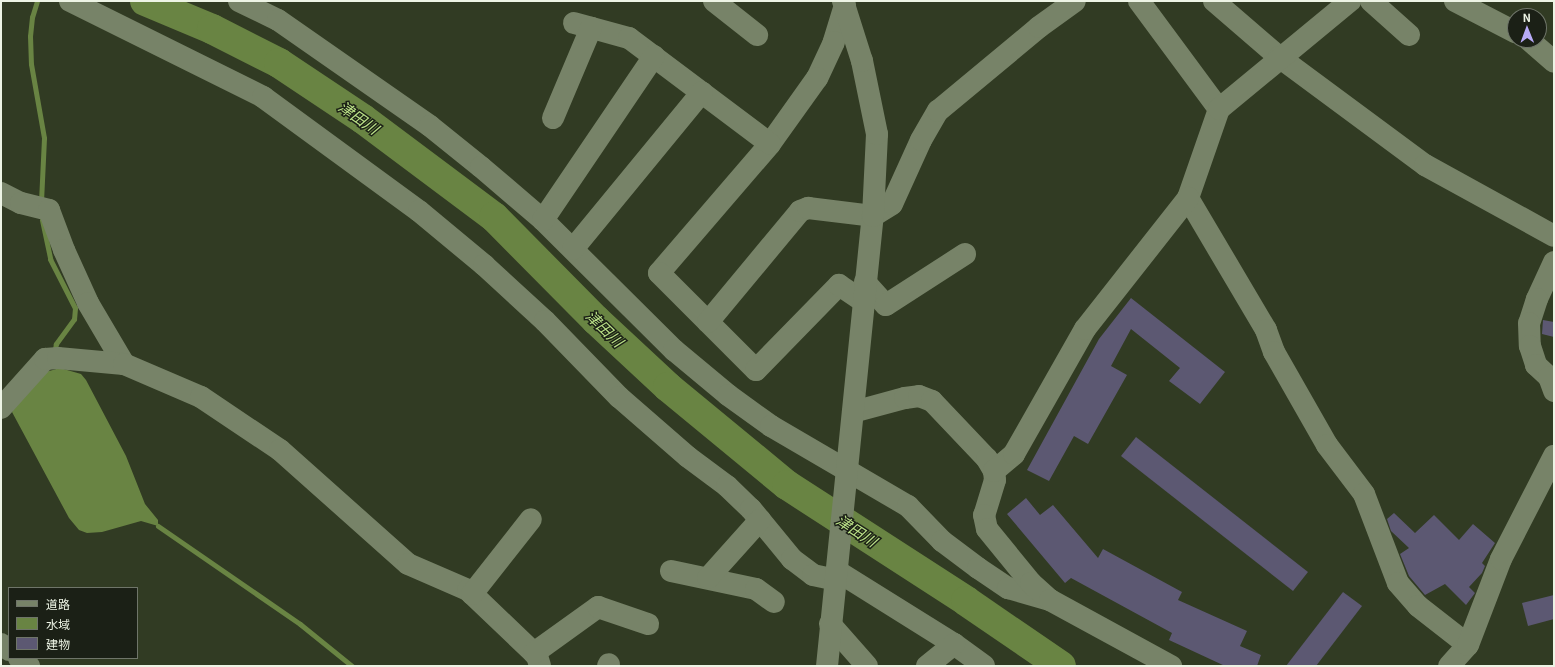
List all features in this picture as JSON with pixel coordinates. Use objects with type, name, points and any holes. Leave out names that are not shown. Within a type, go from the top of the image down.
[{"type":"street","points":[[70,1],[262,97],[419,211],[484,265],[545,321],[619,397],[688,457],[727,486],[760,520],[792,559],[813,575],[837,576],[954,644],[984,666]]},
{"type":"street","points":[[239,1],[278,20],[430,126],[543,220],[674,350],[728,395],[771,426],[847,472],[908,506],[942,541],[1002,584],[1050,600],[1171,666]]},
{"type":"street","points":[[714,1],[757,35]]},
{"type":"street","points":[[708,322],[800,211],[808,208],[874,216],[892,204],[921,140],[938,112],[1039,27],[1076,1]]},
{"type":"street","points":[[1139,1],[1219,109]]},
{"type":"street","points":[[1214,1],[1279,57],[1425,165],[1554,236]]},
{"type":"street","points":[[994,471],[1014,454],[1085,329],[1188,198],[1219,109],[1279,57],[1350,1]]},
{"type":"street","points":[[1371,1],[1409,35]]},
{"type":"street","points":[[1455,1],[1507,28]]},
{"type":"street","points":[[827,666],[864,292],[874,216],[877,134],[862,61],[844,3]]},
{"type":"street","points":[[844,3],[834,42],[817,78],[770,144],[659,272],[756,370],[839,286],[864,292],[886,305],[964,254]]},
{"type":"street","points":[[553,118],[583,26],[629,38],[770,144]]},
{"type":"street","points":[[1538,48],[1554,62]]},
{"type":"street","points":[[543,220],[654,56]]},
{"type":"street","points":[[573,249],[702,92]]},
{"type":"street","points":[[1,193],[49,210],[64,250],[88,303],[124,364]]},
{"type":"street","points":[[1188,198],[1266,330],[1274,352],[1327,445],[1364,494],[1398,583],[1418,606],[1468,645]]},
{"type":"street","points":[[1554,262],[1537,299],[1529,323],[1530,346],[1536,365],[1549,377],[1554,391]]},
{"type":"street","points":[[1,408],[51,359],[124,364],[201,397],[280,450],[408,564],[472,594],[537,660],[598,607],[648,624]]},
{"type":"street","points":[[853,412],[905,398],[919,396],[932,401],[987,458],[994,471],[995,480],[984,515],[987,529],[1032,583],[1050,600]]},
{"type":"street","points":[[1450,666],[1468,645],[1501,559],[1554,456]]},
{"type":"street","points":[[472,594],[532,519]]},
{"type":"street","points":[[708,578],[760,520]]},
{"type":"street","points":[[671,571],[756,589],[774,602]]},
{"type":"street","points":[[830,624],[867,666]]},
{"type":"street","points":[[927,666],[954,644]]},
{"type":"street","points":[[20,659],[29,666]]},
{"type":"water","points":[[60,368],[81,374],[86,380],[126,456],[145,504],[158,520],[158,526],[141,521],[102,532],[87,533],[79,530],[69,518],[12,412],[15,405],[42,373]]},
{"type":"building","points":[[1131,298],[1225,372],[1200,404],[1169,381],[1180,368],[1131,329],[1111,366],[1127,375],[1088,444],[1074,436],[1049,481],[1027,470],[1099,339]]},
{"type":"building","points":[[1543,320],[1554,322],[1554,337],[1542,334]]},
{"type":"building","points":[[1136,437],[1308,572],[1293,591],[1121,456]]},
{"type":"building","points":[[1026,498],[1040,515],[1053,505],[1098,558],[1103,549],[1182,592],[1178,600],[1247,631],[1240,646],[1261,655],[1257,666],[1225,666],[1169,640],[1172,633],[1071,578],[1065,583],[1007,514]]},
{"type":"building","points":[[1394,513],[1415,533],[1434,515],[1459,540],[1473,524],[1495,543],[1482,563],[1485,566],[1482,573],[1469,587],[1475,593],[1466,605],[1445,584],[1425,595],[1409,576],[1400,554],[1409,548],[1391,531],[1387,519]]},
{"type":"building","points":[[1343,592],[1362,606],[1316,666],[1286,666]]},
{"type":"building","points":[[1554,595],[1554,619],[1528,626],[1522,603]]},
{"type":"waterway","points":[[37,1],[32,17],[30,36],[31,64],[44,138],[41,202]]},
{"type":"waterway","name":"津田川","points":[[145,1],[212,29],[279,63],[363,119],[494,217],[596,320],[668,387],[787,485],[966,601],[1061,666]]},
{"type":"waterway","points":[[42,220],[50,259],[75,308],[74,319],[56,344],[54,353]]},
{"type":"waterway","points":[[158,526],[300,624],[352,666]]}]
